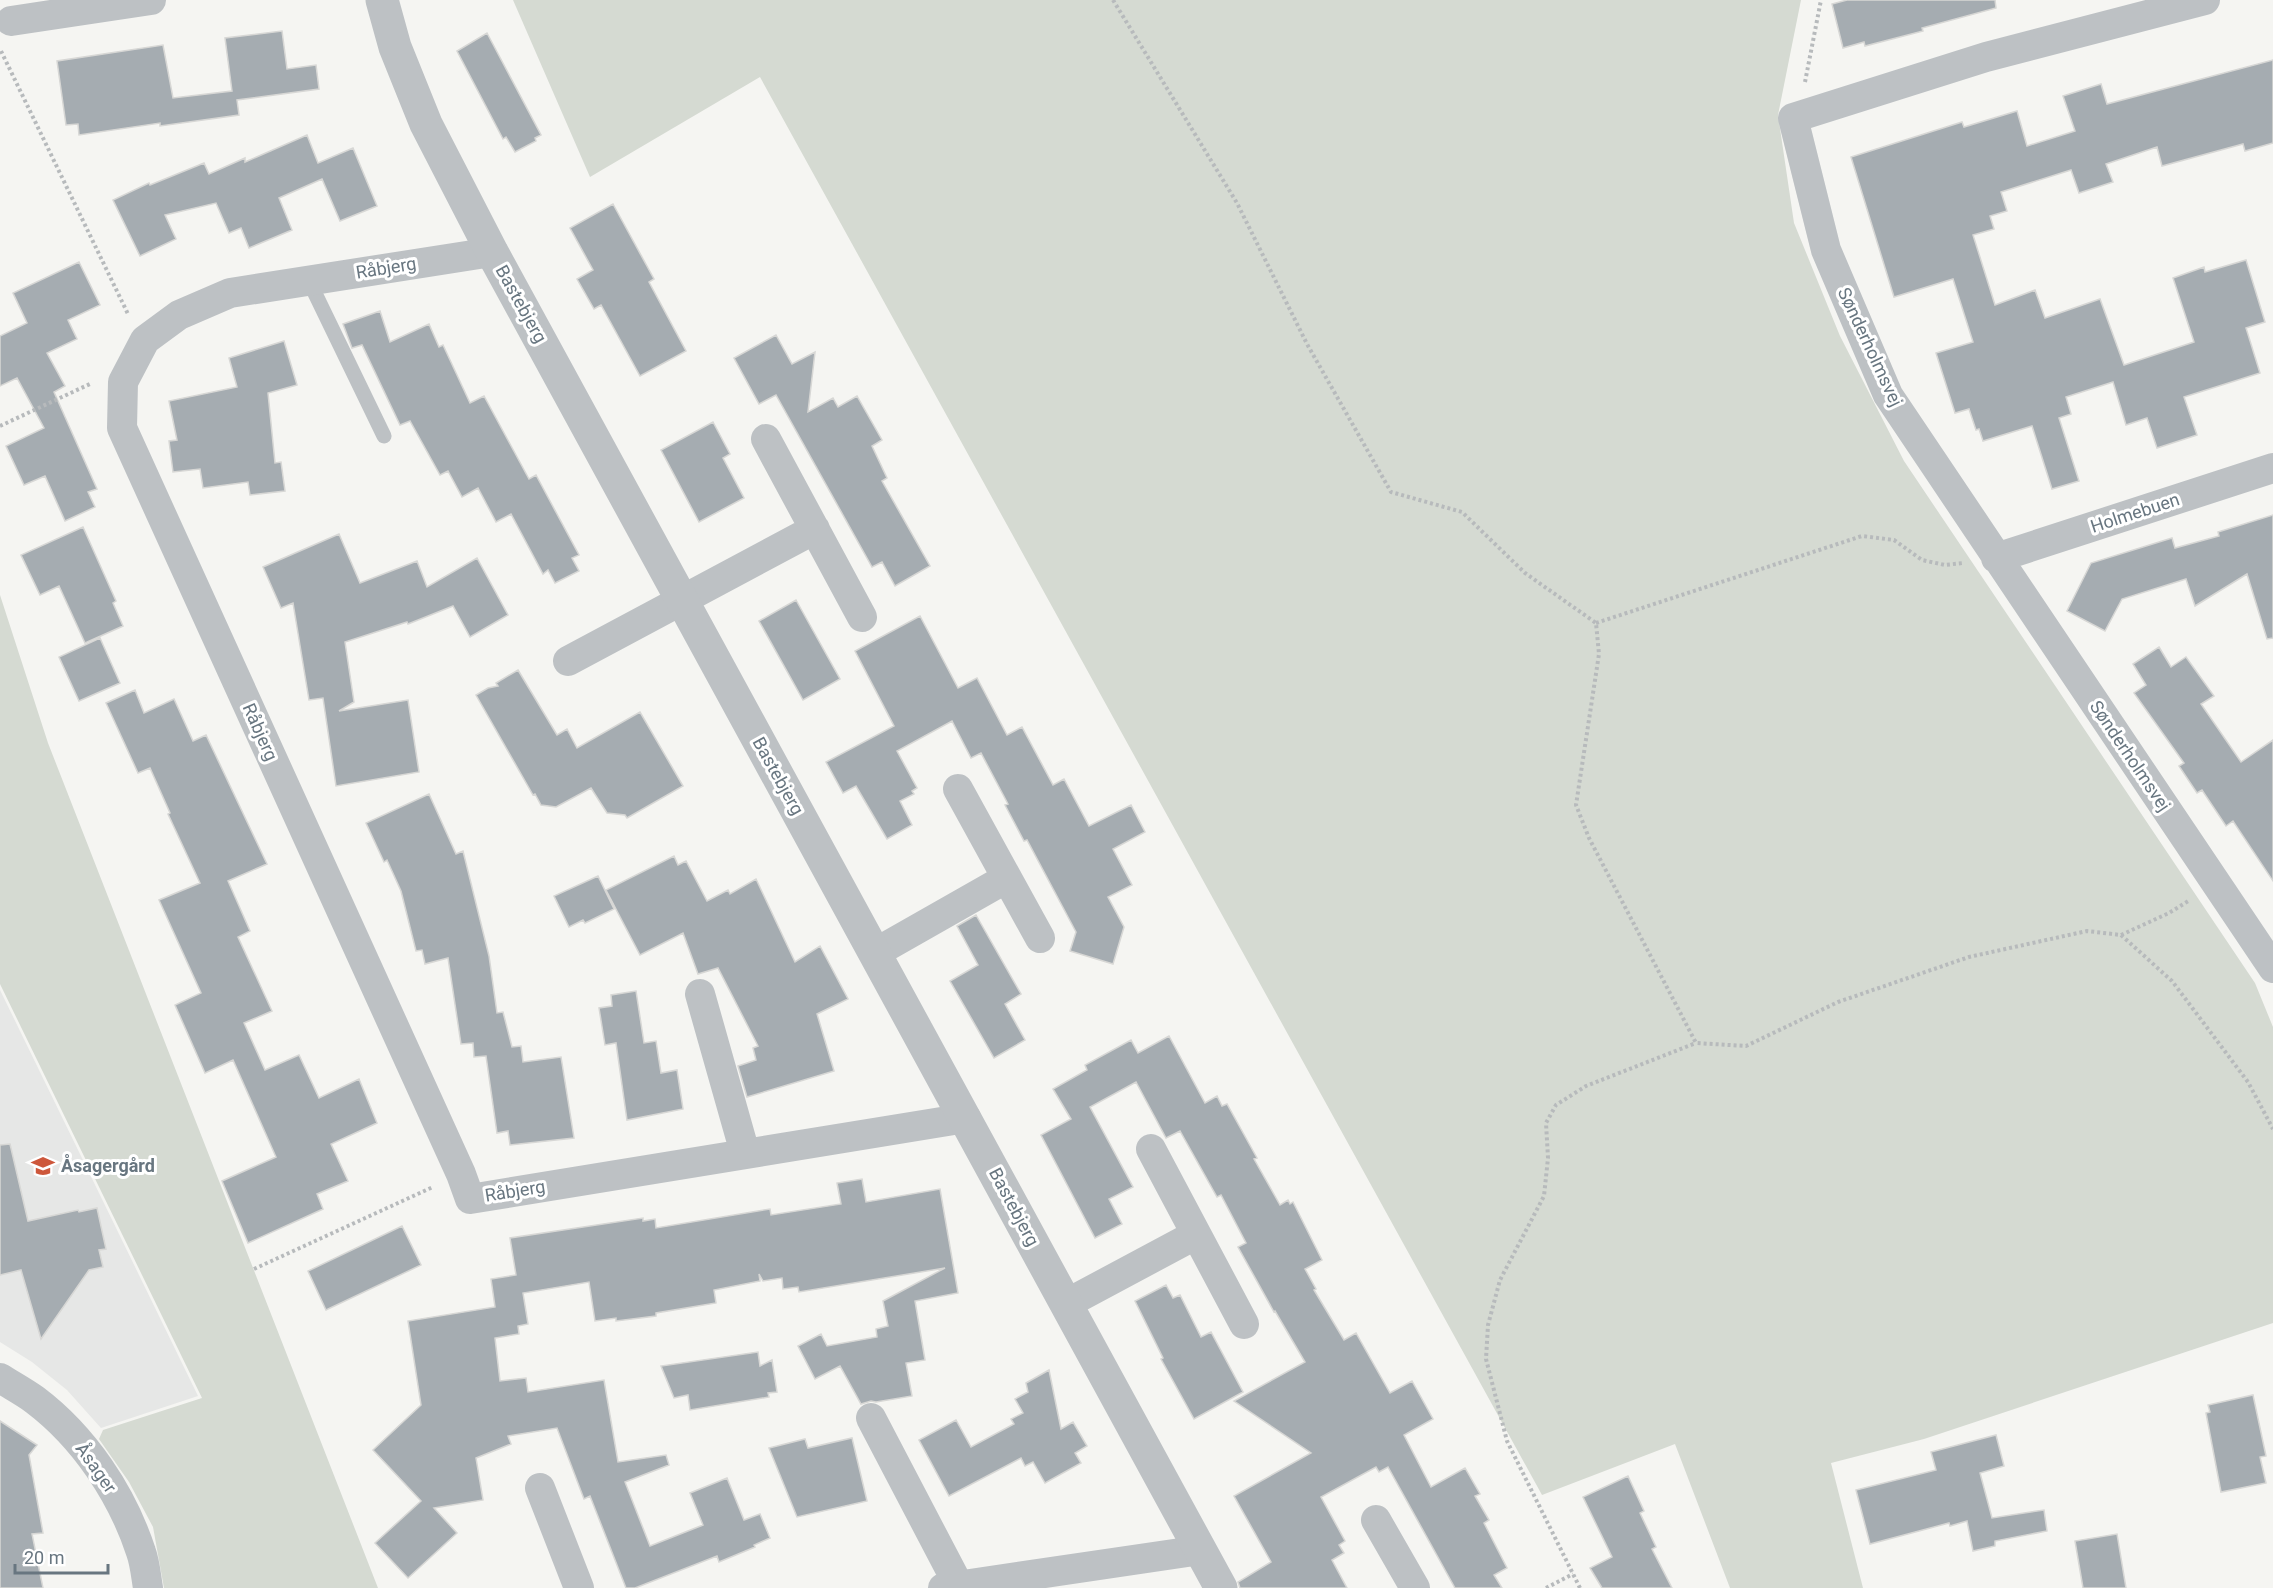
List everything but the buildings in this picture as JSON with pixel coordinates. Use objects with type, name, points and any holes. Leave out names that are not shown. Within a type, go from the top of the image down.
[{"type":"street","points":[[11,21],[151,0]]},
{"type":"street","name":"Bastebjerg","points":[[382,0],[395,47],[426,124],[492,252],[1221,1588]]},
{"type":"street","points":[[1793,118],[1986,57],[2205,0]]},
{"type":"street","name":"Sønderholmsvej","points":[[1793,118],[1826,250],[1888,395],[2273,968]]},
{"type":"street","name":"Råbjerg","points":[[492,252],[230,293],[179,315],[145,340],[123,382],[122,428],[461,1174],[470,1199],[966,1118]]},
{"type":"street","points":[[766,439],[862,617]]},
{"type":"street","name":"Holmebuen","points":[[1996,558],[2273,468]]},
{"type":"street","points":[[568,662],[815,529]]},
{"type":"street","points":[[958,789],[1040,938]]},
{"type":"street","points":[[875,953],[1007,878]]},
{"type":"street","points":[[700,994],[745,1153]]},
{"type":"street","points":[[1151,1149],[1244,1324]]},
{"type":"street","points":[[1066,1304],[1195,1235]]},
{"type":"street","name":"Åsager","points":[[0,1378],[36,1401],[70,1433],[100,1469],[124,1510],[142,1554],[148,1588]]},
{"type":"street","points":[[871,1418],[954,1587],[1201,1550]]},
{"type":"street","points":[[540,1488],[579,1588]]},
{"type":"street","points":[[1376,1520],[1415,1588]]},
{"type":"lane","points":[[309,281],[384,436]]},
{"type":"path","points":[[1113,0],[1238,203],[1307,344],[1392,492],[1461,512],[1525,573],[1596,623],[1599,654],[1576,805],[1588,838],[1696,1043]]},
{"type":"path","points":[[1793,118],[1801,99],[1821,0]]},
{"type":"path","points":[[0,48],[130,319],[145,340]]},
{"type":"path","points":[[0,426],[98,381],[123,382]]},
{"type":"path","points":[[1596,623],[1862,536],[1894,540],[1922,560],[1945,565],[1996,558]]},
{"type":"path","points":[[1580,1588],[1507,1441],[1486,1359],[1488,1325],[1500,1280],[1544,1196],[1548,1158],[1546,1123],[1556,1105],[1586,1086],[1696,1043],[1746,1046],[1838,1002],[1968,957],[2088,931],[2121,935],[2169,913],[2216,884]]},
{"type":"path","points":[[2121,935],[2172,981],[2248,1082],[2273,1129]]},
{"type":"path","points":[[254,1269],[461,1174]]},
{"type":"path","points":[[1546,1588],[1573,1574]]},
{"type":"shaded area","points":[[513,0],[1801,0],[1778,115],[1794,223],[1840,336],[1904,461],[2255,983],[2273,1027],[2273,1323],[1924,1439],[1831,1463],[1863,1588],[1730,1588],[1675,1444],[1542,1495],[760,77],[590,177]]},
{"type":"shaded area","points":[[0,595],[48,743],[378,1588],[164,1588],[153,1527],[129,1482],[99,1439],[103,1430],[202,1398],[0,984]]},
{"type":"shaded area","name":"Åsagergård","points":[[0,990],[198,1396],[101,1428],[67,1390],[32,1362],[0,1342]]},
{"type":"place","name":"Åsagergård","points":[[43,1166]]}]
